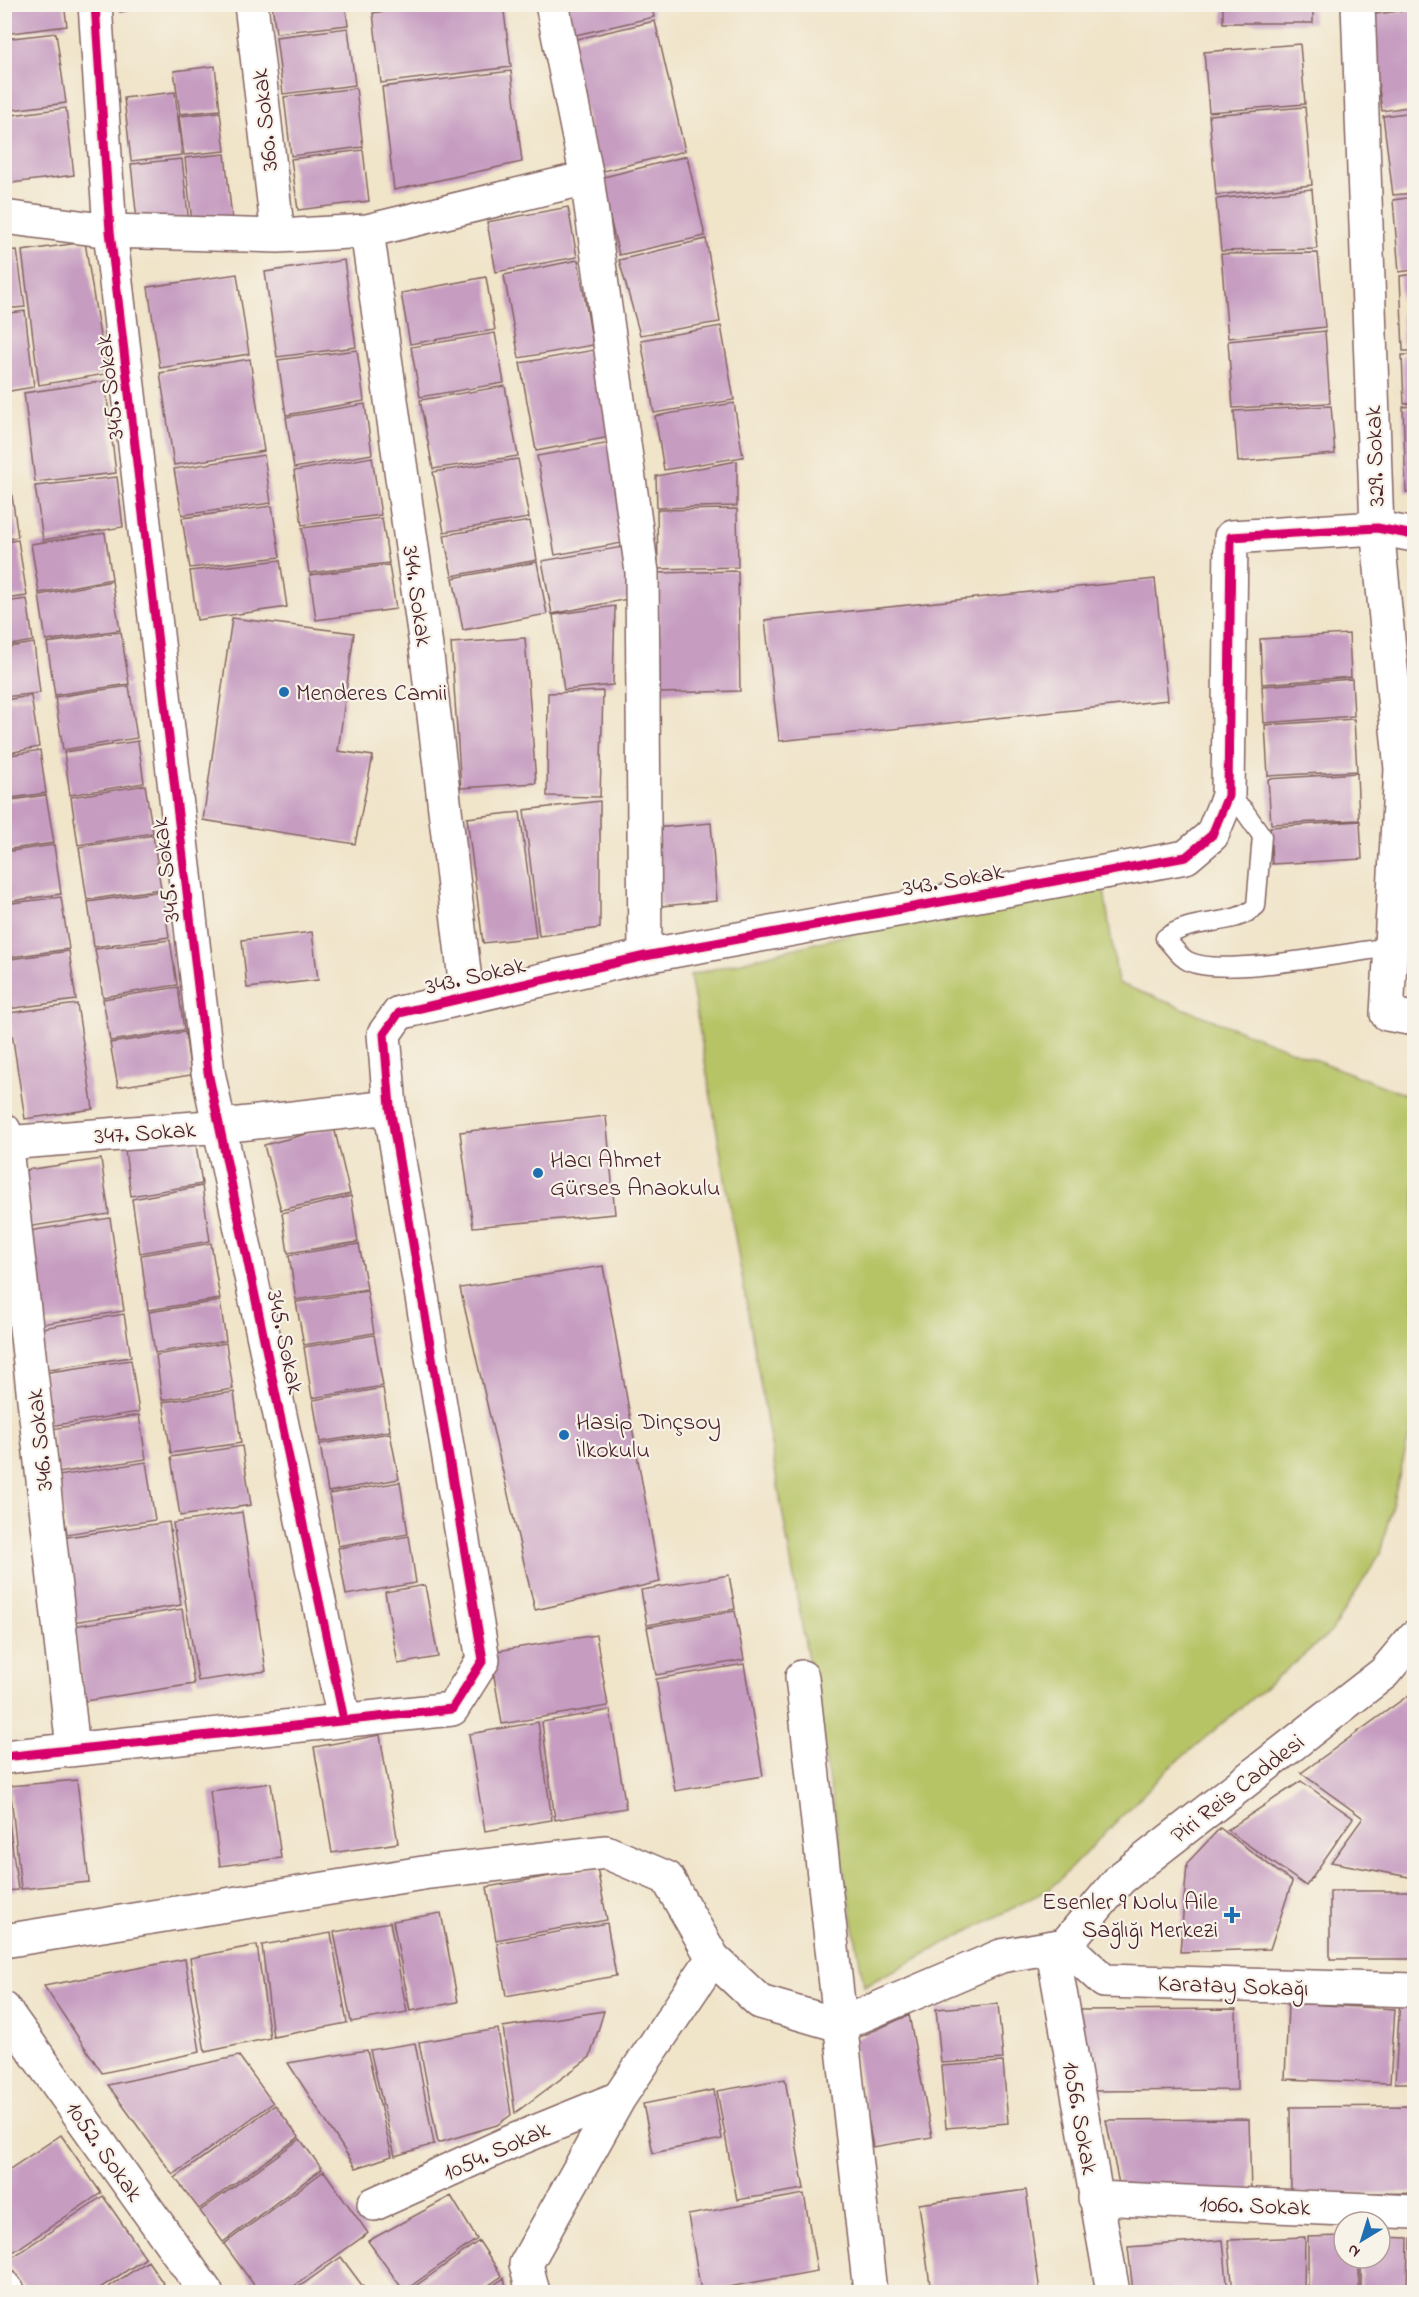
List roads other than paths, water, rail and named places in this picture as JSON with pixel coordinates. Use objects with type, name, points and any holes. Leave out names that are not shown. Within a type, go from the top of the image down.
[{"type":"street","name":"345. Sokak","points":[[94,4],[110,231],[208,1072],[344,1720]]},
{"type":"street","name":"360. Sokak","points":[[251,4],[278,237]]},
{"type":"street","points":[[552,4],[587,178],[642,572],[645,956]]},
{"type":"street","name":"329. Sokak","points":[[1358,4],[1377,528],[1408,771],[1391,947],[1401,1016]]},
{"type":"street","points":[[4,217],[110,231],[278,237],[367,231],[587,178]]},
{"type":"street","name":"344. Sokak","points":[[367,231],[425,639],[467,997]]},
{"type":"street","points":[[1377,528],[1414,535]]},
{"type":"street","name":"343. Sokak","points":[[390,1107],[384,1034],[399,1013],[645,956],[1186,857],[1212,835],[1228,796],[1231,537],[1377,528]]},
{"type":"street","points":[[4,1757],[452,1709],[483,1660],[390,1107]]},
{"type":"street","name":"347. Sokak","points":[[5,1136],[221,1126],[390,1107]]},
{"type":"street","name":"346. Sokak","points":[[5,1136],[73,1749]]},
{"type":"street","name":"Piri Reis Caddesi","points":[[1065,1945],[1120,1879],[1384,1673],[1414,1637]]},
{"type":"street","points":[[802,1677],[870,2292]]},
{"type":"street","points":[[4,1941],[429,1872],[606,1852],[667,1878],[713,1958],[760,2002],[839,2025],[1002,1956],[1065,1945]]},
{"type":"street","name":"Karatay Sokağı","points":[[1065,1945],[1104,1981],[1414,1990]]},
{"type":"street","name":"1056. Sokak","points":[[1065,1945],[1055,1963],[1113,2292]]},
{"type":"street","points":[[533,2292],[526,2264],[619,2098],[713,1958]]},
{"type":"street","name":"1052. Sokak","points":[[4,2009],[206,2292]]},
{"type":"street","name":"1054. Sokak","points":[[375,2204],[513,2141],[619,2098]]},
{"type":"street","name":"1060. Sokak","points":[[1095,2198],[1414,2212]]},
{"type":"street","points":[[4,2287],[8,2292]]},
{"type":"lane","points":[[1228,796],[1243,809],[1262,836],[1256,906],[1246,916],[1179,928],[1165,938],[1186,961],[1198,965],[1233,968],[1391,947]]},
{"type":"place","name":"Menderes Camii","points":[[284,692]]},
{"type":"place","name":"Hacı Ahmet Gürses Anaokulu","points":[[538,1173]]},
{"type":"place","name":"Hasip Dinçsoy İlkokulu","points":[[564,1435]]},
{"type":"place","name":"Esenler 9 Nolu Aile Sağlığı Merkezi","points":[[1232,1915]]}]
